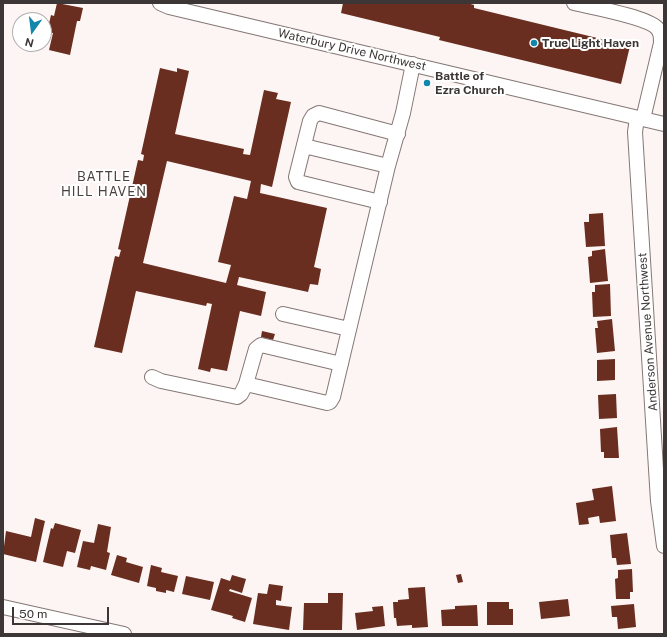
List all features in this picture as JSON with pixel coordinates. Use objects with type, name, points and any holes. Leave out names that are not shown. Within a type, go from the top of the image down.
[{"type":"street","name":"Waterbury Drive Northwest","points":[[160,3],[169,7],[664,124]]},
{"type":"street","name":"Anderson Avenue Northwest","points":[[574,3],[642,20],[656,27],[661,34],[661,42],[635,132],[658,493],[664,546]]},
{"type":"street","points":[[246,384],[326,403],[330,402],[333,397],[388,166],[398,134],[413,64]]},
{"type":"street","points":[[380,202],[298,182],[296,177],[310,121],[313,116],[319,112],[398,134]]},
{"type":"street","points":[[304,146],[388,166]]},
{"type":"street","points":[[283,314],[349,329]]},
{"type":"street","points":[[152,377],[161,381],[238,397],[246,384],[256,350],[261,345],[341,364]]},
{"type":"street","points":[[3,607],[124,634]]},
{"type":"building","points":[[57,3],[83,8],[80,21],[77,21],[70,55],[52,51],[52,15],[54,16]]},
{"type":"building","name":"True Light Haven","points":[[343,3],[467,3],[474,5],[474,8],[630,46],[621,84],[439,40],[440,37],[341,13]]},
{"type":"building","points":[[160,68],[177,72],[177,68],[189,71],[175,134],[244,149],[243,154],[250,155],[264,90],[278,93],[276,99],[291,102],[272,187],[261,184],[260,193],[327,208],[314,267],[321,269],[318,285],[310,284],[308,292],[239,277],[237,285],[266,292],[261,316],[240,311],[227,371],[211,368],[210,372],[198,369],[212,304],[207,303],[206,306],[136,291],[122,353],[94,347],[115,256],[119,257],[121,250],[118,249],[138,160],[143,161],[144,155],[141,154]],"holes":[[[167,161],[251,181],[247,199],[234,196],[218,262],[231,265],[226,283],[143,263]]]},
{"type":"building","points":[[603,213],[605,246],[586,247],[584,222],[589,222],[589,214]]},
{"type":"building","points":[[605,249],[608,281],[590,283],[588,257],[592,256],[592,251]]},
{"type":"building","points":[[610,284],[611,316],[593,317],[592,292],[595,292],[595,285]]},
{"type":"building","points":[[612,319],[615,351],[597,353],[595,328],[598,328],[597,321]]},
{"type":"building","points":[[262,331],[275,334],[273,340],[261,337]]},
{"type":"building","points":[[615,359],[615,380],[597,381],[597,360]]},
{"type":"building","points":[[616,394],[617,418],[599,419],[598,395]]},
{"type":"building","points":[[617,427],[619,458],[604,458],[604,452],[601,452],[600,429]]},
{"type":"building","points":[[612,486],[616,521],[600,523],[599,516],[588,518],[589,524],[579,525],[576,503],[594,500],[592,489]]},
{"type":"building","points":[[35,518],[45,521],[36,562],[3,554],[6,531],[31,537]]},
{"type":"building","points":[[55,523],[81,530],[75,553],[67,551],[63,567],[43,562],[51,528],[53,529]]},
{"type":"building","points":[[98,524],[111,527],[107,552],[110,553],[106,570],[91,566],[90,570],[77,567],[83,541],[94,543]]},
{"type":"building","points":[[627,533],[631,564],[617,565],[616,558],[612,558],[610,535]]},
{"type":"building","points":[[117,555],[127,558],[126,562],[143,567],[139,583],[111,575]]},
{"type":"building","points":[[151,565],[162,568],[161,572],[178,576],[174,592],[166,590],[166,593],[156,591],[156,588],[147,586]]},
{"type":"building","points":[[632,569],[633,592],[630,592],[630,599],[616,599],[615,579],[618,578],[618,570]]},
{"type":"building","points":[[461,574],[463,582],[458,583],[456,575]]},
{"type":"building","points":[[232,575],[246,579],[242,593],[230,589],[229,591],[252,598],[245,622],[232,618],[233,616],[211,610],[221,578],[230,581]]},
{"type":"building","points":[[186,576],[214,582],[210,600],[182,594]]},
{"type":"building","points":[[269,584],[283,586],[281,601],[276,600],[276,605],[292,607],[289,630],[253,624],[258,593],[267,594]]},
{"type":"building","points":[[425,587],[428,627],[412,628],[412,625],[397,626],[396,618],[394,618],[393,602],[409,599],[408,588]]},
{"type":"building","points":[[328,593],[343,593],[342,630],[303,630],[304,603],[328,603]]},
{"type":"building","points":[[568,599],[570,616],[541,619],[539,602]]},
{"type":"building","points":[[487,602],[509,602],[509,609],[513,609],[513,625],[487,625]]},
{"type":"building","points":[[634,604],[636,627],[618,629],[617,617],[612,617],[611,606]]},
{"type":"building","points":[[477,605],[478,626],[442,626],[441,610],[455,609],[455,606]]},
{"type":"building","points":[[383,606],[385,626],[357,630],[355,613],[373,611],[372,607]]},
{"type":"place","name":"True Light Haven","points":[[534,43]]},
{"type":"place","name":"Battle of Ezra Church","points":[[427,83]]},
{"type":"district","name":"BATTLE HILL HAVEN","points":[[104,184]]}]
